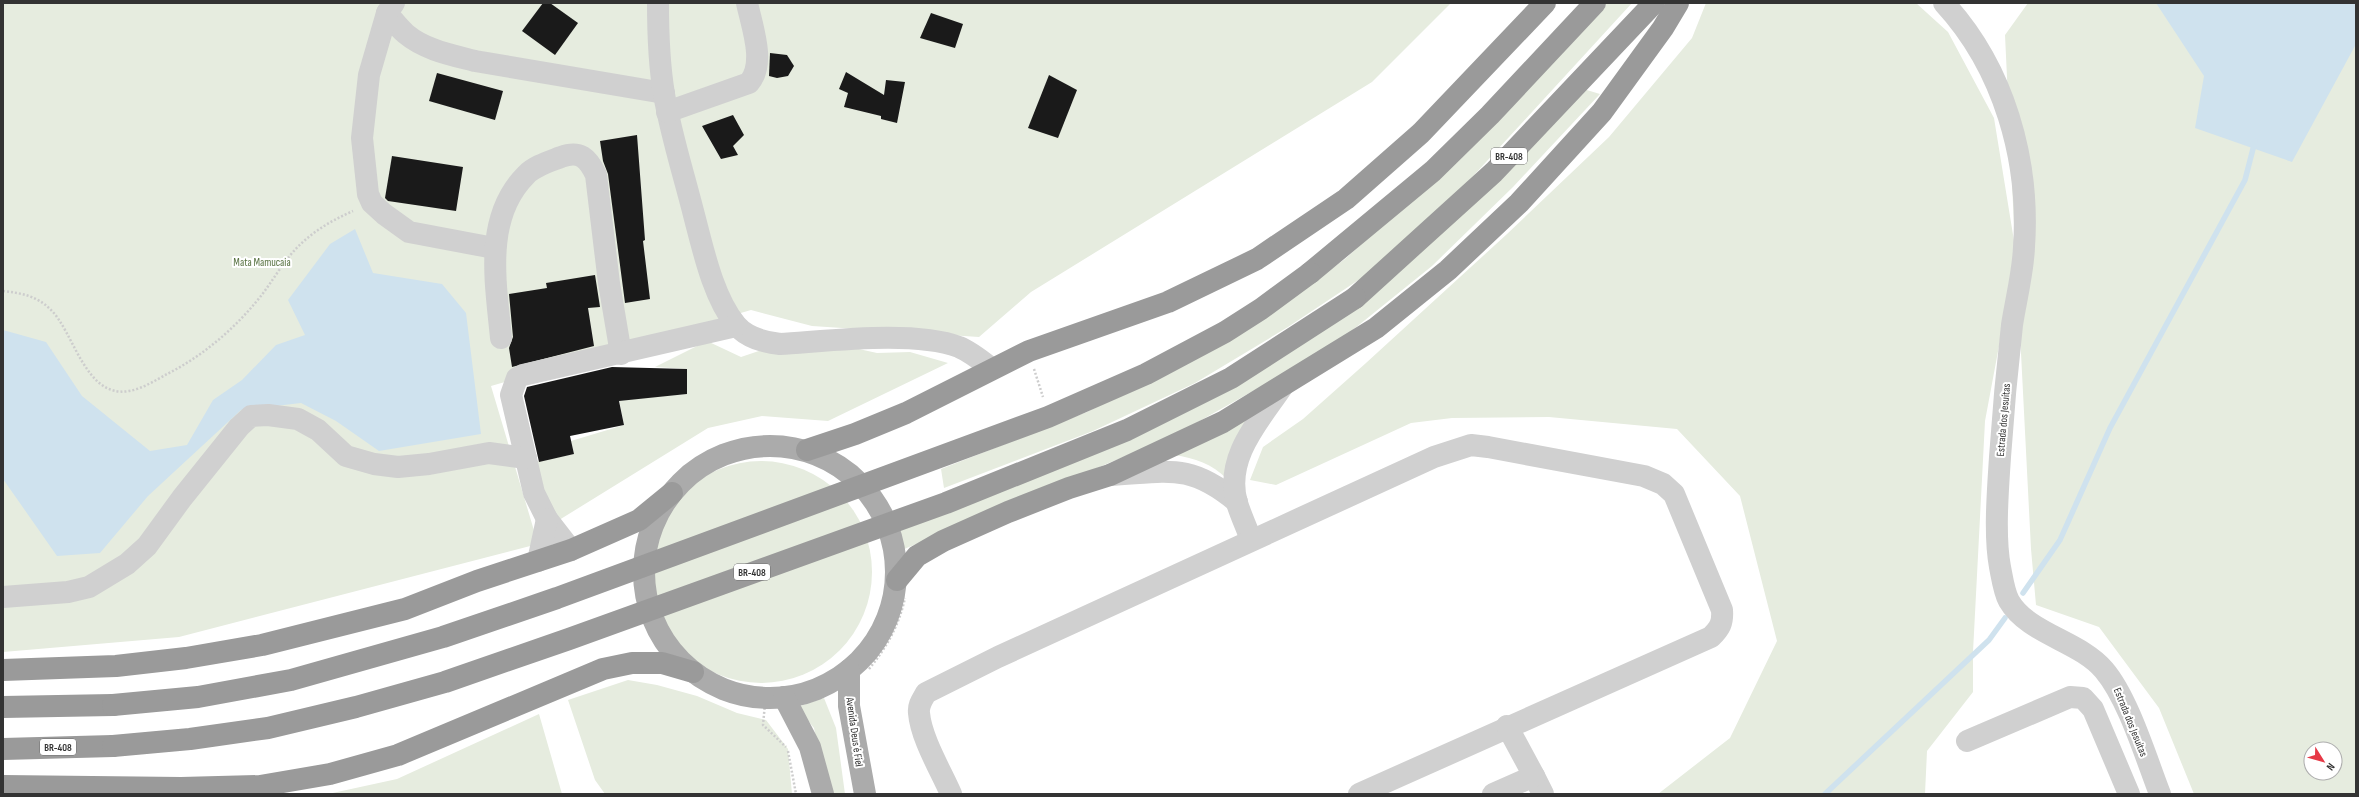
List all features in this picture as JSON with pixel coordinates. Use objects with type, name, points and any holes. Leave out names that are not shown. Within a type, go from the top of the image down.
[{"type":"highway","points":[[807,450],[855,434],[906,413],[1029,351],[1168,302],[1256,259],[1346,199],[1421,133],[1545,3]]},
{"type":"highway","points":[[3,707],[113,705],[198,697],[291,680],[443,637],[580,590],[976,444],[1048,417],[1132,380],[1225,332],[1261,309],[1310,273],[1434,171],[1490,115],[1595,3]]},
{"type":"highway","name":"BR-408","points":[[3,749],[113,746],[190,739],[268,728],[356,707],[445,682],[569,639],[946,503],[1127,430],[1231,378],[1355,298],[1494,172],[1654,3]]},
{"type":"highway","points":[[902,586],[917,556],[943,541],[1008,512],[1069,488],[1110,475],[1223,422],[1376,328],[1448,270],[1519,203],[1602,112],[1663,28],[1678,3]]},
{"type":"highway","points":[[3,670],[116,666],[186,658],[262,645],[404,609],[477,581],[571,550],[639,520],[672,493]]},
{"type":"highway","points":[[3,786],[181,788],[260,786],[330,774],[398,755],[603,669],[632,663],[662,663],[693,672]]},
{"type":"main road","points":[[770,445],[807,450],[846,469],[875,499],[893,538],[902,586],[890,614],[858,672],[807,693],[774,698],[736,693],[713,685],[693,672],[656,630],[649,606],[644,567],[656,514],[672,493],[700,467],[733,451],[770,445]]},
{"type":"main road","name":"Avenida Deus é Fiel","points":[[858,672],[849,706],[865,794]]},
{"type":"main road","points":[[774,698],[810,747],[823,794]]},
{"type":"street","points":[[658,3],[658,50],[666,102],[704,253],[722,304],[736,326],[749,336],[766,342],[780,344],[882,338],[939,342],[959,347],[992,369]]},
{"type":"street","points":[[391,8],[406,34],[424,46],[446,54],[666,102],[749,83],[755,76],[758,63],[747,3]]},
{"type":"street","name":"Estrada dos Jesuítas","points":[[1944,3],[1976,47],[2001,92],[2019,150],[2024,186],[2024,248],[2011,339],[1997,501],[1999,565],[2009,600],[2022,615],[2040,628],[2090,656],[2116,685],[2160,794]]},
{"type":"street","points":[[391,8],[368,75],[362,138],[368,194],[372,203],[409,232],[494,248]]},
{"type":"street","points":[[501,338],[494,248],[503,212],[515,189],[527,174],[551,161],[571,154],[581,155],[588,159],[596,175],[609,283],[621,354]]},
{"type":"street","points":[[571,550],[547,519],[534,493],[511,395],[517,378],[523,375],[621,354],[736,326]]},
{"type":"street","points":[[1251,540],[1237,502],[1234,474],[1244,444],[1282,387]]},
{"type":"street","points":[[3,597],[68,592],[89,587],[127,564],[147,546],[182,498],[239,427],[251,416],[268,415],[298,419],[318,430],[346,456],[374,464],[398,467],[429,464],[489,453],[526,458]]},
{"type":"street","points":[[951,794],[924,733],[919,713],[920,704],[926,693],[957,676],[1397,472],[1450,450],[1471,445],[1488,447],[1644,476],[1663,484],[1674,494],[1722,610],[1723,620],[1720,629],[1711,637],[1507,726],[1359,794]]},
{"type":"street","points":[[1110,475],[1161,472],[1195,475],[1217,486],[1237,502]]},
{"type":"street","points":[[538,561],[547,519]]},
{"type":"street","points":[[1967,741],[2070,697],[2083,698],[2093,709],[2129,794]]},
{"type":"street","points":[[1493,794],[1538,785],[1507,726]]},
{"type":"path","points":[[3,291],[29,295],[49,308],[62,323],[90,374],[107,387],[129,391],[174,371],[211,345],[255,303],[287,258],[308,237],[338,218],[372,203]]},
{"type":"path","points":[[1029,351],[1045,404]]},
{"type":"path","points":[[858,672],[885,649],[902,615],[902,586]]},
{"type":"path","points":[[774,698],[763,725],[788,749],[796,794]]},
{"type":"green space","name":"Mata Mamucaia","points":[[3,3],[1451,3],[1372,82],[1031,292],[979,337],[812,326],[751,310],[491,386],[538,544],[179,637],[3,652]]},
{"type":"green space","points":[[1606,3],[1632,3],[1453,198],[1369,273],[1288,327],[1195,383],[1093,431],[944,488],[941,469],[1087,412],[1206,352],[1267,316],[1345,259],[1435,177],[1508,107]]},
{"type":"green space","points":[[1706,3],[1916,3],[1948,32],[1994,118],[2015,247],[2005,35],[2028,3],[2356,3],[2356,794],[2194,794],[2159,708],[2099,627],[2036,605],[2031,549],[2016,255],[1985,421],[1973,652],[1973,692],[1927,751],[1925,794],[1658,794],[1730,738],[1777,641],[1740,496],[1677,429],[1549,417],[1452,418],[1411,423],[1276,485],[1250,480],[1263,447],[1303,419],[1366,363],[1507,234],[1609,137],[1692,38]]},
{"type":"green space","points":[[1580,88],[1600,94],[1513,187],[1432,266],[1344,337],[1299,365],[1173,436],[902,550],[898,527],[1291,349]]},
{"type":"green space","points":[[707,341],[741,357],[780,344],[827,342],[877,353],[910,352],[948,363],[828,421],[762,416],[708,428],[551,525],[535,462],[574,454],[571,441],[624,425],[619,400],[687,394],[686,369],[655,367]]},
{"type":"green space","points":[[1254,414],[1227,479],[1215,469],[1203,462],[1174,455]]},
{"type":"green space","points":[[761,461],[783,463],[813,474],[831,486],[847,502],[859,520],[867,540],[870,550],[872,572],[870,594],[859,624],[847,642],[831,658],[813,670],[793,678],[783,681],[761,683],[739,681],[709,670],[691,658],[675,642],[663,624],[655,604],[652,594],[650,572],[652,550],[663,520],[675,502],[691,486],[709,474],[729,466],[739,463]]},
{"type":"green space","points":[[628,680],[657,685],[697,696],[737,713],[766,720],[788,749],[792,794],[605,794],[595,780],[568,700]]},
{"type":"green space","points":[[824,698],[836,728],[845,794],[827,794],[814,728],[797,707]]},
{"type":"green space","points":[[539,714],[562,794],[328,794],[397,779]]},
{"type":"water","points":[[2156,3],[2356,3],[2356,44],[2292,162],[2195,128],[2204,76]]},
{"type":"water","points":[[355,229],[373,273],[442,284],[466,313],[481,434],[379,451],[336,421],[301,403],[241,410],[148,496],[100,553],[57,556],[3,479],[3,330],[46,342],[82,396],[150,451],[187,445],[213,400],[242,380],[276,345],[305,335],[288,300],[330,244]]},
{"type":"building","points":[[543,3],[550,3],[578,23],[555,55],[522,31]]},
{"type":"building","points":[[931,13],[963,24],[955,48],[920,38]]},
{"type":"building","points":[[770,53],[787,55],[794,66],[788,76],[777,78],[769,76]]},
{"type":"building","points":[[846,72],[884,95],[886,80],[905,82],[897,123],[881,119],[881,116],[844,107],[848,93],[839,89]]},
{"type":"building","points":[[437,73],[503,91],[495,120],[429,101]]},
{"type":"building","points":[[1049,75],[1077,90],[1058,138],[1028,128]]},
{"type":"building","points":[[733,115],[744,135],[733,146],[738,155],[721,159],[702,126]]},
{"type":"building","points":[[637,135],[645,240],[643,241],[650,299],[625,303],[608,174],[603,161],[600,141]]},
{"type":"building","points":[[392,156],[463,167],[456,211],[388,201],[385,198]]},
{"type":"building","points":[[595,275],[600,307],[588,308],[594,346],[512,367],[509,348],[513,337],[509,294],[547,288],[546,283]]},
{"type":"building","points":[[612,367],[687,369],[687,394],[619,401],[624,425],[570,436],[574,454],[539,462],[524,396],[527,387]]},
{"type":"waterway","points":[[2023,593],[2060,540],[2110,428],[2245,180],[2255,141]]},
{"type":"waterway","points":[[1825,794],[1989,640],[2005,618]]}]
